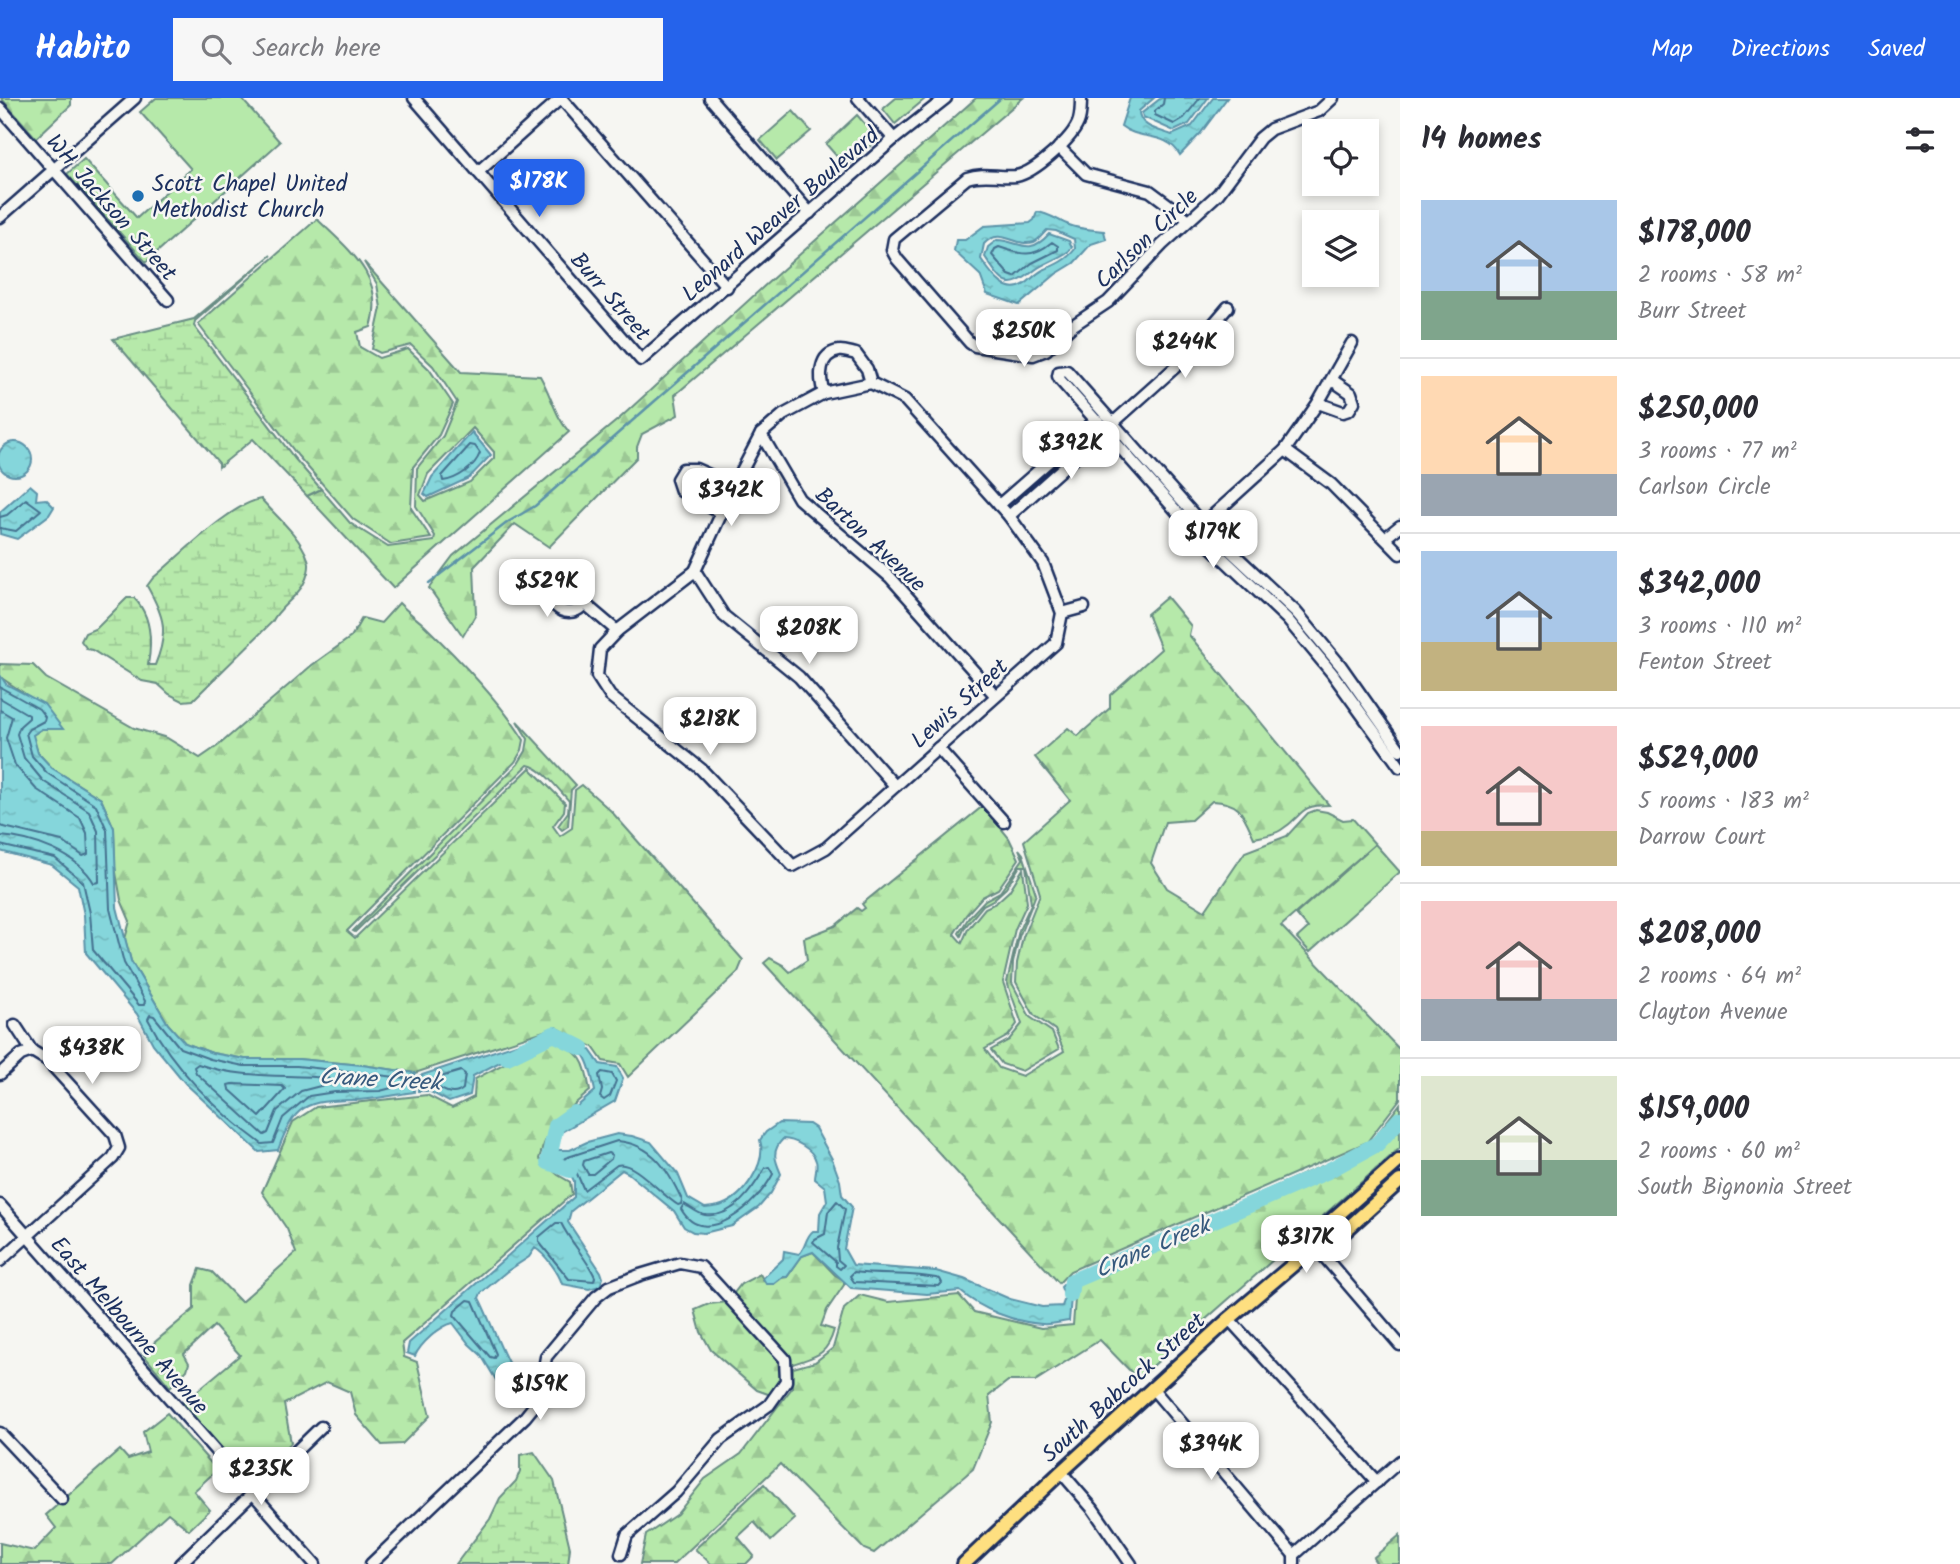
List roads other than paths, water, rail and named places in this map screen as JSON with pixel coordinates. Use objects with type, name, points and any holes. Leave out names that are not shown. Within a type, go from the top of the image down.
[{"type":"main road","name":"South Babcock Street","points":[[1315,1246],[1323,1228],[1400,1160]]},
{"type":"main road","name":"South Babcock Street","points":[[964,1564],[979,1559],[1061,1472],[1230,1319],[1315,1246],[1335,1240],[1400,1181]]},
{"type":"street","points":[[0,217],[135,98]]},
{"type":"street","name":"Burr Street","points":[[414,98],[641,360]]},
{"type":"street","points":[[478,172],[561,98],[727,287]]},
{"type":"street","points":[[710,98],[810,213]]},
{"type":"street","points":[[858,98],[894,139]]},
{"type":"street","name":"Leonard Weaver Boulevard","points":[[641,360],[894,139],[946,98]]},
{"type":"street","name":"Carlson Circle","points":[[1081,98],[1079,122],[1059,147],[1037,166],[1020,175],[978,174],[967,178],[894,239],[892,250],[897,259],[975,346],[1033,355],[1046,350],[1072,326],[1108,302],[1162,245],[1219,194],[1260,138],[1271,130],[1319,111],[1332,98]]},
{"type":"street","name":"WH Jackson Street","points":[[0,108],[168,300]]},
{"type":"street","points":[[1059,147],[1086,174],[1150,191],[1189,220]]},
{"type":"street","points":[[1009,516],[1180,363],[1228,307]]},
{"type":"street","points":[[1199,528],[1285,450],[1318,403],[1352,343]]},
{"type":"street","points":[[824,393],[820,369],[826,357],[839,351],[856,354],[867,369],[871,383]]},
{"type":"street","points":[[1108,428],[1095,421],[1060,380],[1059,372],[1067,371],[1108,428],[1295,628],[1395,745],[1400,767]]},
{"type":"street","points":[[1318,403],[1343,412],[1352,407],[1354,402],[1351,393],[1332,380]]},
{"type":"street","points":[[584,603],[617,631],[695,572],[761,434],[783,415],[824,393],[871,383],[905,400],[1009,516],[1043,563],[1062,613],[1084,607]]},
{"type":"street","points":[[999,505],[1095,421]]},
{"type":"street","name":"Barton Avenue","points":[[761,434],[799,499],[891,579],[995,695]]},
{"type":"street","points":[[1285,450],[1331,484],[1400,554]]},
{"type":"street","points":[[721,513],[681,491],[677,479],[683,469],[696,469],[734,486]]},
{"type":"street","points":[[1385,538],[1400,526]]},
{"type":"street","points":[[695,572],[724,616],[799,677],[895,786]]},
{"type":"street","name":"Lewis Street","points":[[617,631],[600,649],[597,676],[610,696],[701,769],[793,870],[826,848],[1056,643],[1062,613]]},
{"type":"street","points":[[938,748],[1004,822]]},
{"type":"street","points":[[0,1261],[114,1158],[119,1148],[115,1135],[47,1060],[32,1051],[15,1025]]},
{"type":"street","points":[[0,1074],[21,1055],[32,1051]]},
{"type":"street","points":[[0,1065],[14,1061]]},
{"type":"street","name":"East Melbourne Avenue","points":[[0,1205],[315,1564]]},
{"type":"street","points":[[1315,1246],[1400,1345]]},
{"type":"street","points":[[371,1564],[525,1417],[538,1401],[545,1357],[596,1297],[620,1283],[680,1264],[701,1267],[785,1359],[786,1381],[769,1405],[722,1439],[676,1492],[627,1535],[621,1554]]},
{"type":"street","points":[[1230,1319],[1377,1482]]},
{"type":"street","points":[[1152,1388],[1294,1560],[1400,1461]]},
{"type":"street","points":[[180,1564],[321,1427]]},
{"type":"street","points":[[0,1433],[62,1499]]},
{"type":"street","points":[[1061,1472],[1093,1509],[1131,1564]]},
{"type":"water","points":[[1130,98],[1154,98],[1139,111],[1142,121],[1172,135],[1192,126],[1213,98],[1227,98],[1180,155],[1168,142],[1128,131],[1121,126]]},
{"type":"water","points":[[1161,98],[1208,98],[1189,124],[1174,131],[1143,117],[1142,113]]},
{"type":"water","points":[[1037,212],[1049,215],[1073,227],[1104,231],[1106,239],[1091,244],[1074,263],[1056,274],[1019,305],[987,294],[980,275],[954,251],[956,240],[965,240],[984,226],[1030,223]],"holes":[[[1047,230],[1074,239],[1075,249],[1065,259],[1018,287],[1011,288],[999,282],[981,259],[984,244],[990,239],[1002,237],[1027,243],[1036,241]]]},
{"type":"water","points":[[1049,234],[1069,241],[1072,247],[1065,254],[1018,281],[1012,283],[1002,279],[985,257],[988,247],[997,240],[1030,246],[1042,241]]},
{"type":"water","points":[[472,432],[491,455],[469,478],[428,497],[424,494],[432,477]]},
{"type":"water","points":[[9,443],[21,443],[31,453],[31,465],[21,475],[9,475],[-1,465],[-1,453]]},
{"type":"water","points":[[30,485],[37,491],[36,500],[46,499],[54,507],[49,515],[17,539],[0,534],[0,512]]},
{"type":"water","points":[[0,675],[6,684],[44,704],[63,729],[42,729],[33,735],[38,753],[52,768],[101,799],[114,828],[117,907],[131,961],[168,1024],[185,1043],[212,1053],[245,1059],[298,1059],[415,1073],[414,1092],[313,1104],[304,1108],[290,1123],[278,1150],[259,1152],[185,1083],[153,1044],[137,1014],[86,953],[84,915],[78,886],[52,865],[0,851]]},
{"type":"water","points":[[555,1031],[590,1050],[600,1064],[617,1067],[623,1078],[615,1101],[553,1137],[558,1150],[570,1150],[617,1134],[651,1142],[678,1174],[688,1198],[705,1208],[720,1206],[730,1201],[746,1187],[757,1169],[760,1140],[766,1132],[779,1123],[809,1124],[815,1128],[832,1159],[842,1195],[852,1207],[844,1249],[853,1265],[936,1271],[964,1279],[1010,1299],[1042,1307],[1062,1306],[1065,1298],[1061,1287],[1074,1274],[1077,1279],[1072,1286],[1069,1321],[1045,1324],[1020,1321],[988,1309],[960,1291],[927,1294],[851,1288],[813,1252],[802,1256],[787,1277],[774,1284],[766,1284],[763,1278],[783,1259],[784,1251],[799,1254],[810,1233],[819,1231],[820,1213],[827,1201],[825,1187],[815,1179],[817,1165],[814,1157],[802,1146],[783,1139],[775,1156],[781,1174],[771,1193],[759,1207],[732,1226],[704,1233],[693,1232],[684,1227],[674,1211],[622,1170],[571,1211],[568,1222],[601,1272],[603,1278],[600,1286],[589,1289],[562,1284],[551,1264],[535,1248],[529,1257],[481,1293],[479,1298],[506,1359],[524,1386],[525,1393],[519,1400],[505,1395],[481,1355],[453,1323],[431,1336],[415,1356],[407,1353],[409,1343],[574,1197],[574,1181],[570,1173],[558,1170],[544,1157],[549,1138],[560,1121],[595,1091],[584,1055],[573,1044],[554,1034],[473,1076],[470,1095],[449,1102],[429,1091],[418,1091],[419,1076]]},
{"type":"waterway","points":[[429,583],[508,522],[535,506],[1001,98]]},
{"type":"waterway","name":"Crane Creek","points":[[507,1057],[554,1034],[582,1048]]},
{"type":"waterway","name":"Crane Creek","points":[[570,1170],[548,1162],[556,1126],[574,1113]]},
{"type":"waterway","name":"Crane Creek","points":[[1070,1295],[1072,1281],[1326,1172],[1377,1144],[1400,1119]]},
{"type":"place","name":"Scott Chapel United Methodist Church","points":[[138,196]]}]
